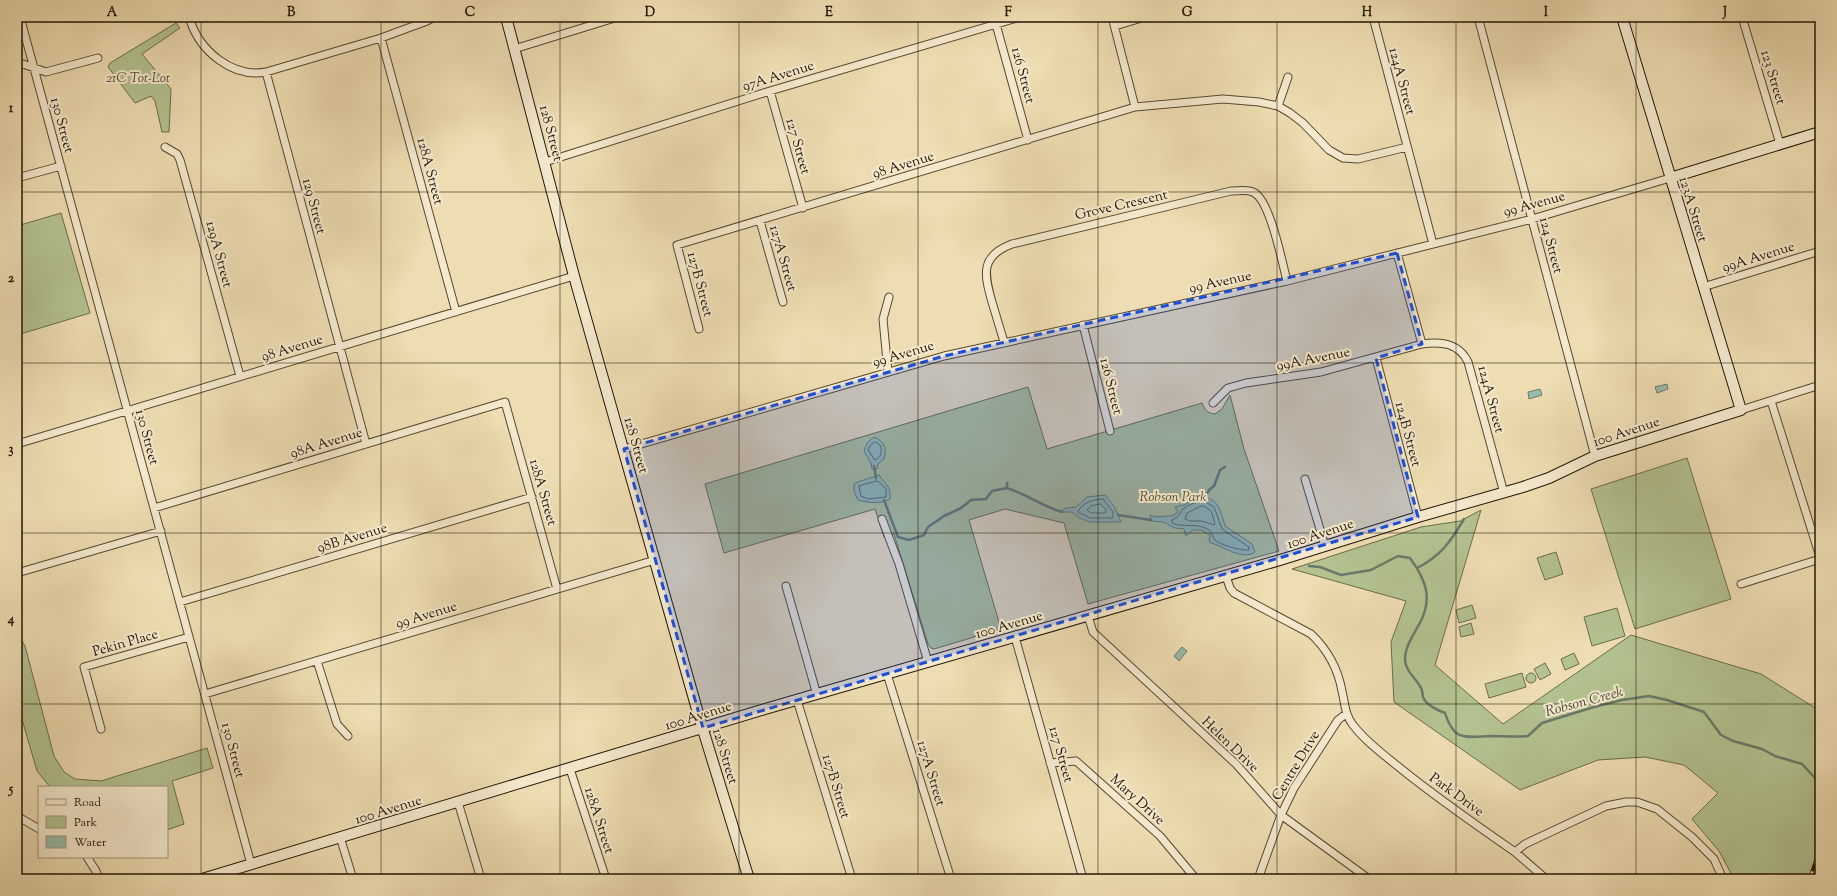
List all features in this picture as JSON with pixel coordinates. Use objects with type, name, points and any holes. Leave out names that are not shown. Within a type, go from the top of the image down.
[{"type":"street","name":"130 Street","points":[[20,17],[251,864]]},
{"type":"street","points":[[190,20],[194,33],[200,40],[228,66],[246,73],[266,72],[381,38],[434,17]]},
{"type":"street","name":"128 Street","points":[[506,17],[574,276],[703,728],[749,879]]},
{"type":"street","points":[[514,49],[618,17]]},
{"type":"street","name":"97A Avenue","points":[[545,162],[995,20],[1020,17]]},
{"type":"street","points":[[1112,17],[1135,107]]},
{"type":"street","points":[[1115,26],[1145,17]]},
{"type":"street","name":"124A Street","points":[[1373,17],[1433,244]]},
{"type":"street","name":"124 Street","points":[[1478,17],[1595,456]]},
{"type":"street","name":"123A Street","points":[[1622,17],[1741,410]]},
{"type":"street","name":"123 Street","points":[[1742,17],[1780,144]]},
{"type":"street","name":"126 Street","points":[[995,20],[1028,140]]},
{"type":"street","name":"128A Street","points":[[381,38],[456,312]]},
{"type":"street","points":[[17,66],[23,64],[46,72],[98,58]]},
{"type":"street","name":"129 Street","points":[[266,72],[366,444]]},
{"type":"street","points":[[1288,77],[1278,106],[1303,123],[1329,150],[1342,158],[1358,159],[1407,147]]},
{"type":"street","name":"127 Street","points":[[770,91],[803,208]]},
{"type":"street","name":"98 Avenue","points":[[677,245],[1135,107],[1223,99],[1241,99],[1278,106]]},
{"type":"street","name":"99 Avenue","points":[[624,449],[944,356],[1287,281],[1532,219],[1820,132]]},
{"type":"street","name":"129A Street","points":[[164,147],[177,154],[180,160],[240,376]]},
{"type":"street","points":[[17,178],[61,166]]},
{"type":"street","name":"Grove Crescent","points":[[1004,342],[985,275],[990,259],[1003,247],[1231,191],[1252,192],[1262,200],[1269,216],[1287,281]]},
{"type":"street","name":"127A Street","points":[[760,221],[783,302]]},
{"type":"street","name":"127B Street","points":[[677,245],[699,329]]},
{"type":"street","name":"99A Avenue","points":[[1703,286],[1820,251]]},
{"type":"street","points":[[1397,253],[1422,344]]},
{"type":"street","name":"98 Avenue","points":[[17,443],[128,411],[574,276]]},
{"type":"street","points":[[888,372],[883,319],[889,297]]},
{"type":"street","name":"126 Street","points":[[1083,325],[1110,430]]},
{"type":"street","name":"124A Street","points":[[1422,344],[1438,343],[1451,345],[1466,357],[1504,493]]},
{"type":"street","name":"99A Avenue","points":[[1213,403],[1228,388],[1321,372],[1376,358],[1422,344]]},
{"type":"street","name":"124B Street","points":[[1376,358],[1418,516]]},
{"type":"street","name":"100 Avenue","points":[[202,879],[817,694],[1226,576],[1418,516],[1504,493],[1549,478],[1595,456],[1820,385]]},
{"type":"street","points":[[1741,584],[1820,558],[1771,401]]},
{"type":"street","name":"128A Street","points":[[505,402],[557,589]]},
{"type":"street","name":"98A Avenue","points":[[154,508],[505,402]]},
{"type":"street","points":[[1305,479],[1325,546]]},
{"type":"street","name":"98B Avenue","points":[[180,602],[532,497]]},
{"type":"street","points":[[882,519],[899,564],[928,662]]},
{"type":"street","points":[[17,573],[161,531]]},
{"type":"street","name":"99 Avenue","points":[[205,694],[655,560]]},
{"type":"street","name":"Park Drive","points":[[1226,576],[1230,588],[1234,593],[1311,634],[1319,642],[1330,656],[1336,670],[1346,714],[1359,732],[1382,754],[1436,797],[1515,852],[1546,879]]},
{"type":"street","points":[[786,586],[817,694]]},
{"type":"street","name":"Helen Drive","points":[[1088,616],[1092,632],[1236,764],[1281,815],[1369,879]]},
{"type":"street","name":"Pekin Place","points":[[101,729],[84,667],[190,637]]},
{"type":"street","name":"127 Street","points":[[1015,637],[1083,879]]},
{"type":"street","points":[[318,661],[337,724],[348,736]]},
{"type":"street","name":"127A Street","points":[[887,674],[951,879]]},
{"type":"street","name":"127B Street","points":[[797,700],[852,879]]},
{"type":"street","name":"Centre Drive","points":[[1258,879],[1281,815],[1294,788],[1338,720],[1346,714]]},
{"type":"street","name":"Mary Drive","points":[[1050,763],[1076,761],[1160,836],[1196,879]]},
{"type":"street","name":"128A Street","points":[[570,769],[606,879]]},
{"type":"street","points":[[458,802],[481,879]]},
{"type":"street","points":[[1515,852],[1525,844],[1606,806],[1626,802],[1637,802],[1666,814],[1692,837],[1714,859],[1723,879]]},
{"type":"street","points":[[17,816],[38,828]]},
{"type":"street","points":[[340,837],[353,879]]},
{"type":"street","points":[[88,858],[99,879]]},
{"type":"highlighted area","points":[[1397,253],[1422,344],[1376,358],[1418,517],[703,728],[624,449],[944,356]]},
{"type":"green space","name":"21C Tot-Lot","points":[[176,23],[180,28],[142,54],[171,89],[169,132],[162,132],[155,101],[151,96],[135,103],[108,67],[110,63]]},
{"type":"green space","points":[[61,213],[90,313],[17,335],[17,226]]},
{"type":"green space","name":"Robson Park","points":[[1028,387],[1047,449],[1202,403],[1207,411],[1215,414],[1222,409],[1230,395],[1244,449],[1279,551],[1088,604],[1064,523],[1005,509],[969,520],[1001,629],[934,649],[928,644],[894,534],[884,537],[875,509],[724,553],[705,484]]},
{"type":"green space","points":[[1687,458],[1731,599],[1635,629],[1591,489]]},
{"type":"green space","points":[[1481,510],[1435,665],[1503,724],[1631,635],[1761,674],[1820,711],[1820,879],[1734,879],[1719,851],[1692,819],[1718,793],[1684,765],[1645,757],[1598,760],[1520,790],[1394,702],[1391,642],[1406,601],[1292,569],[1421,527],[1460,521]]},
{"type":"green space","points":[[1556,552],[1563,574],[1545,580],[1537,558]]},
{"type":"green space","points":[[1472,605],[1476,618],[1459,623],[1456,610]]},
{"type":"green space","points":[[1617,608],[1625,636],[1592,646],[1584,617]]},
{"type":"green space","points":[[1471,623],[1474,634],[1461,637],[1459,627]]},
{"type":"green space","points":[[17,633],[25,646],[54,756],[64,772],[75,779],[101,781],[207,748],[213,768],[172,781],[184,824],[168,830],[168,786],[49,786],[37,771],[17,702]]},
{"type":"green space","points":[[1574,653],[1579,664],[1565,670],[1561,659]]},
{"type":"green space","points":[[1545,663],[1551,674],[1540,680],[1534,669]]},
{"type":"green space","points":[[1522,673],[1526,687],[1489,698],[1485,684]]},
{"type":"green space","points":[[1529,673],[1533,673],[1535,674],[1535,682],[1529,683],[1526,680],[1526,676]]},
{"type":"water","points":[[1667,384],[1668,389],[1657,393],[1655,387]]},
{"type":"water","points":[[1540,389],[1542,395],[1529,399],[1528,392]]},
{"type":"water","points":[[874,437],[883,443],[885,449],[884,459],[878,464],[877,469],[872,469],[871,463],[864,451],[867,443]]},
{"type":"water","points":[[879,475],[888,486],[890,491],[890,499],[883,502],[866,502],[858,500],[854,491],[854,484]]},
{"type":"water","points":[[1105,495],[1114,506],[1121,522],[1090,522],[1079,518],[1072,512],[1060,512],[1066,508],[1076,507],[1087,497]]},
{"type":"water","points":[[1196,498],[1214,501],[1217,504],[1225,526],[1252,544],[1255,552],[1244,555],[1239,554],[1211,543],[1209,541],[1210,535],[1201,530],[1193,530],[1186,536],[1184,529],[1175,528],[1163,522],[1151,521],[1150,515],[1156,517],[1172,516],[1178,512],[1175,507],[1184,505]]},
{"type":"water","points":[[1182,647],[1187,651],[1179,661],[1174,656]]},
{"type":"waterway","name":"Robson Creek","points":[[874,466],[876,478]]},
{"type":"waterway","name":"Robson Creek","points":[[1205,498],[1209,490],[1214,486],[1220,470],[1225,467]]},
{"type":"waterway","name":"Robson Creek","points":[[884,500],[898,537],[909,540],[924,535],[928,527],[944,516],[961,508],[971,500],[986,499],[992,491],[1007,488],[1007,483]]},
{"type":"waterway","name":"Robson Creek","points":[[1007,488],[1062,512]]},
{"type":"waterway","name":"Robson Creek","points":[[1118,515],[1151,520]]},
{"type":"waterway","points":[[1417,568],[1433,558],[1445,547],[1464,519]]},
{"type":"waterway","name":"Robson Creek","points":[[1309,566],[1320,567],[1341,575],[1371,570],[1398,556],[1410,558],[1421,575],[1427,600],[1422,618],[1407,647],[1405,663],[1422,689],[1424,700],[1432,707],[1445,713],[1452,729],[1462,736],[1528,736],[1542,723],[1594,707],[1622,700],[1649,696],[1704,712],[1721,735],[1733,741],[1762,749],[1775,756],[1802,764],[1815,778]]},
{"type":"railway","points":[[1810,879],[1820,848]]}]
